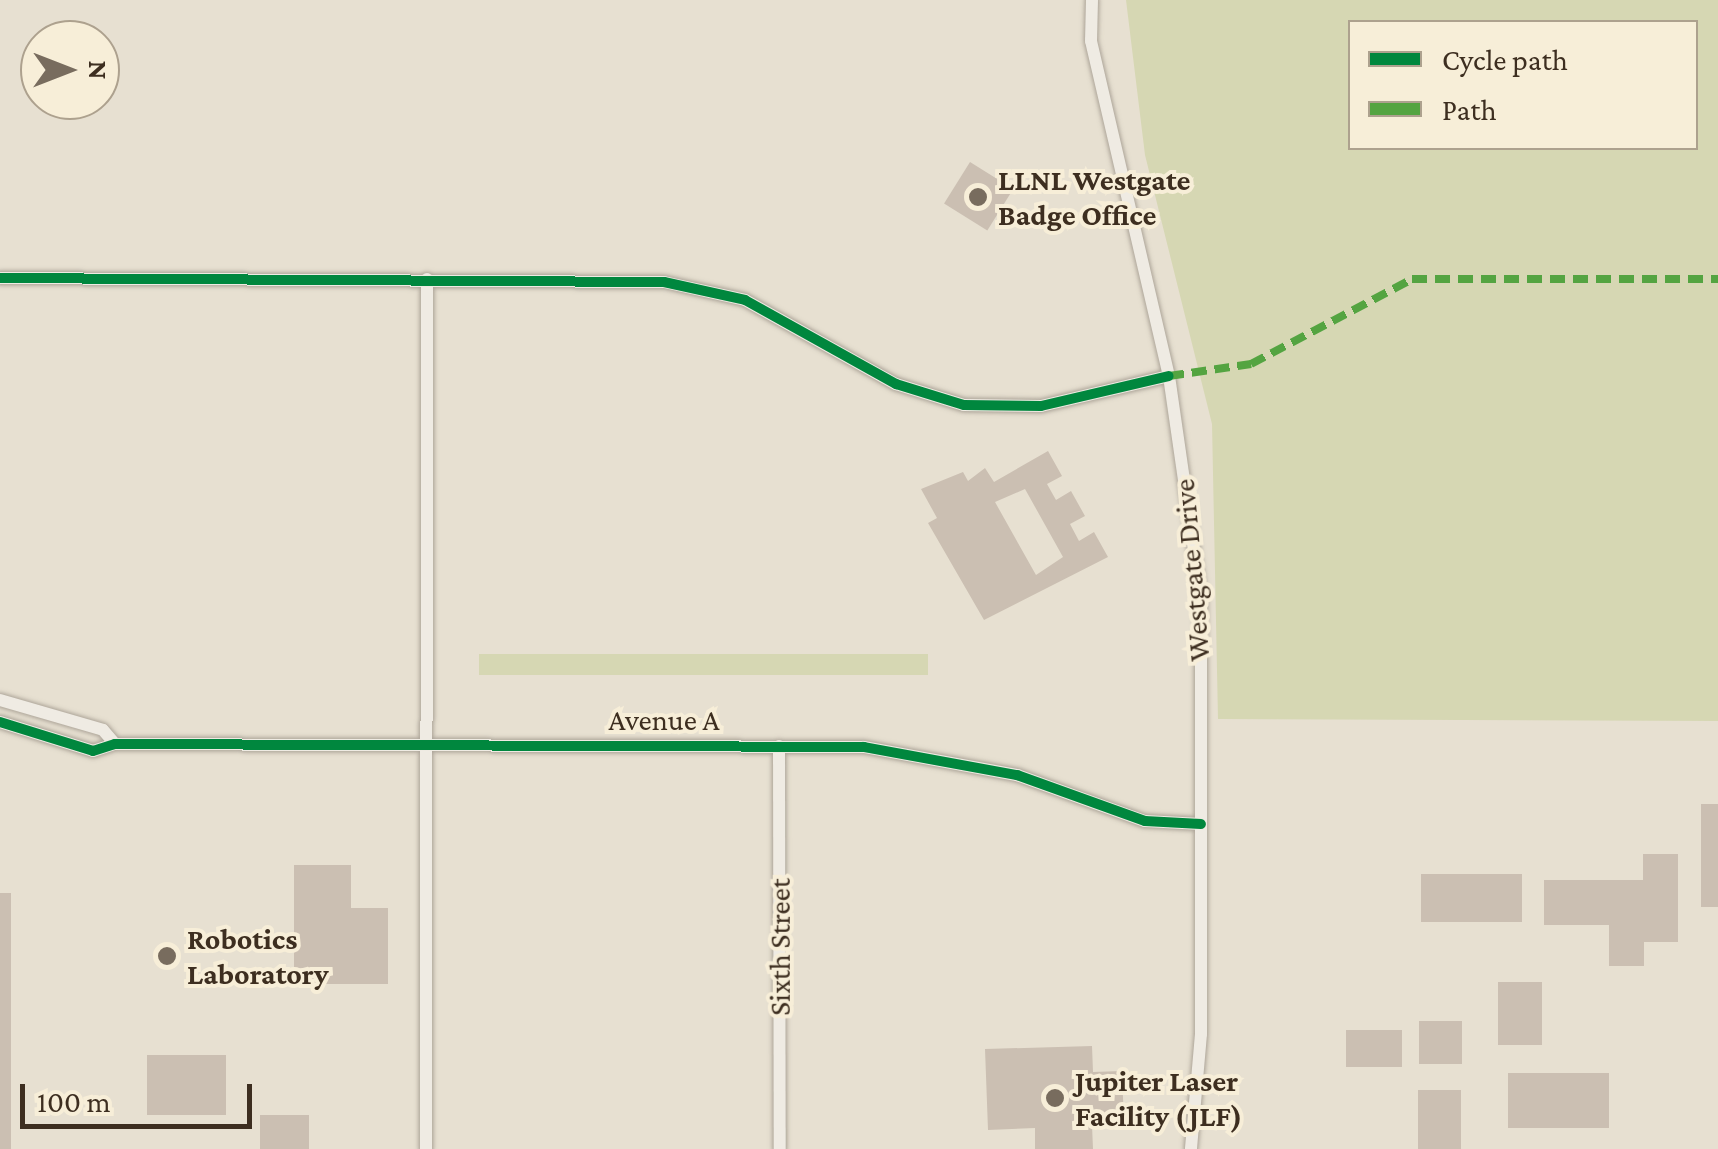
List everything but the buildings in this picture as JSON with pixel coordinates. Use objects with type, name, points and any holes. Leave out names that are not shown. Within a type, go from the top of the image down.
[{"type":"street","name":"Westgate Drive","points":[[1092,0],[1091,40],[1169,376],[1201,600],[1201,1034],[1191,1149]]},
{"type":"street","points":[[0,278],[427,278],[691,284],[745,300],[896,384],[964,405],[1041,406],[1169,376]]},
{"type":"street","points":[[426,1149],[427,278]]},
{"type":"street","name":"Avenue A","points":[[0,700],[103,730],[116,744],[779,746],[940,757],[1017,775],[1120,815],[1201,824]]},
{"type":"street","points":[[0,722],[93,751],[116,744]]},
{"type":"street","name":"Sixth Street","points":[[779,746],[780,1149]]},
{"type":"green space","points":[[1126,0],[1718,0],[1718,721],[1218,719],[1212,424],[1145,155]]},
{"type":"green space","points":[[479,654],[928,654],[928,675],[479,675]]},
{"type":"marked path","points":[[1169,376],[1251,364],[1412,279],[1718,279]]},
{"type":"cycle path","points":[[0,278],[664,282],[745,300],[896,384],[964,405],[1041,406],[1169,376]]},
{"type":"cycle path","points":[[0,722],[93,751],[115,744],[864,747],[1017,775],[1145,821],[1201,824]]},
{"type":"place","name":"LLNL Westgate Badge Office","points":[[978,197]]},
{"type":"place","name":"Robotics Laboratory","points":[[167,956]]},
{"type":"place","name":"Jupiter Laser Facility (JLF)","points":[[1055,1098]]}]
